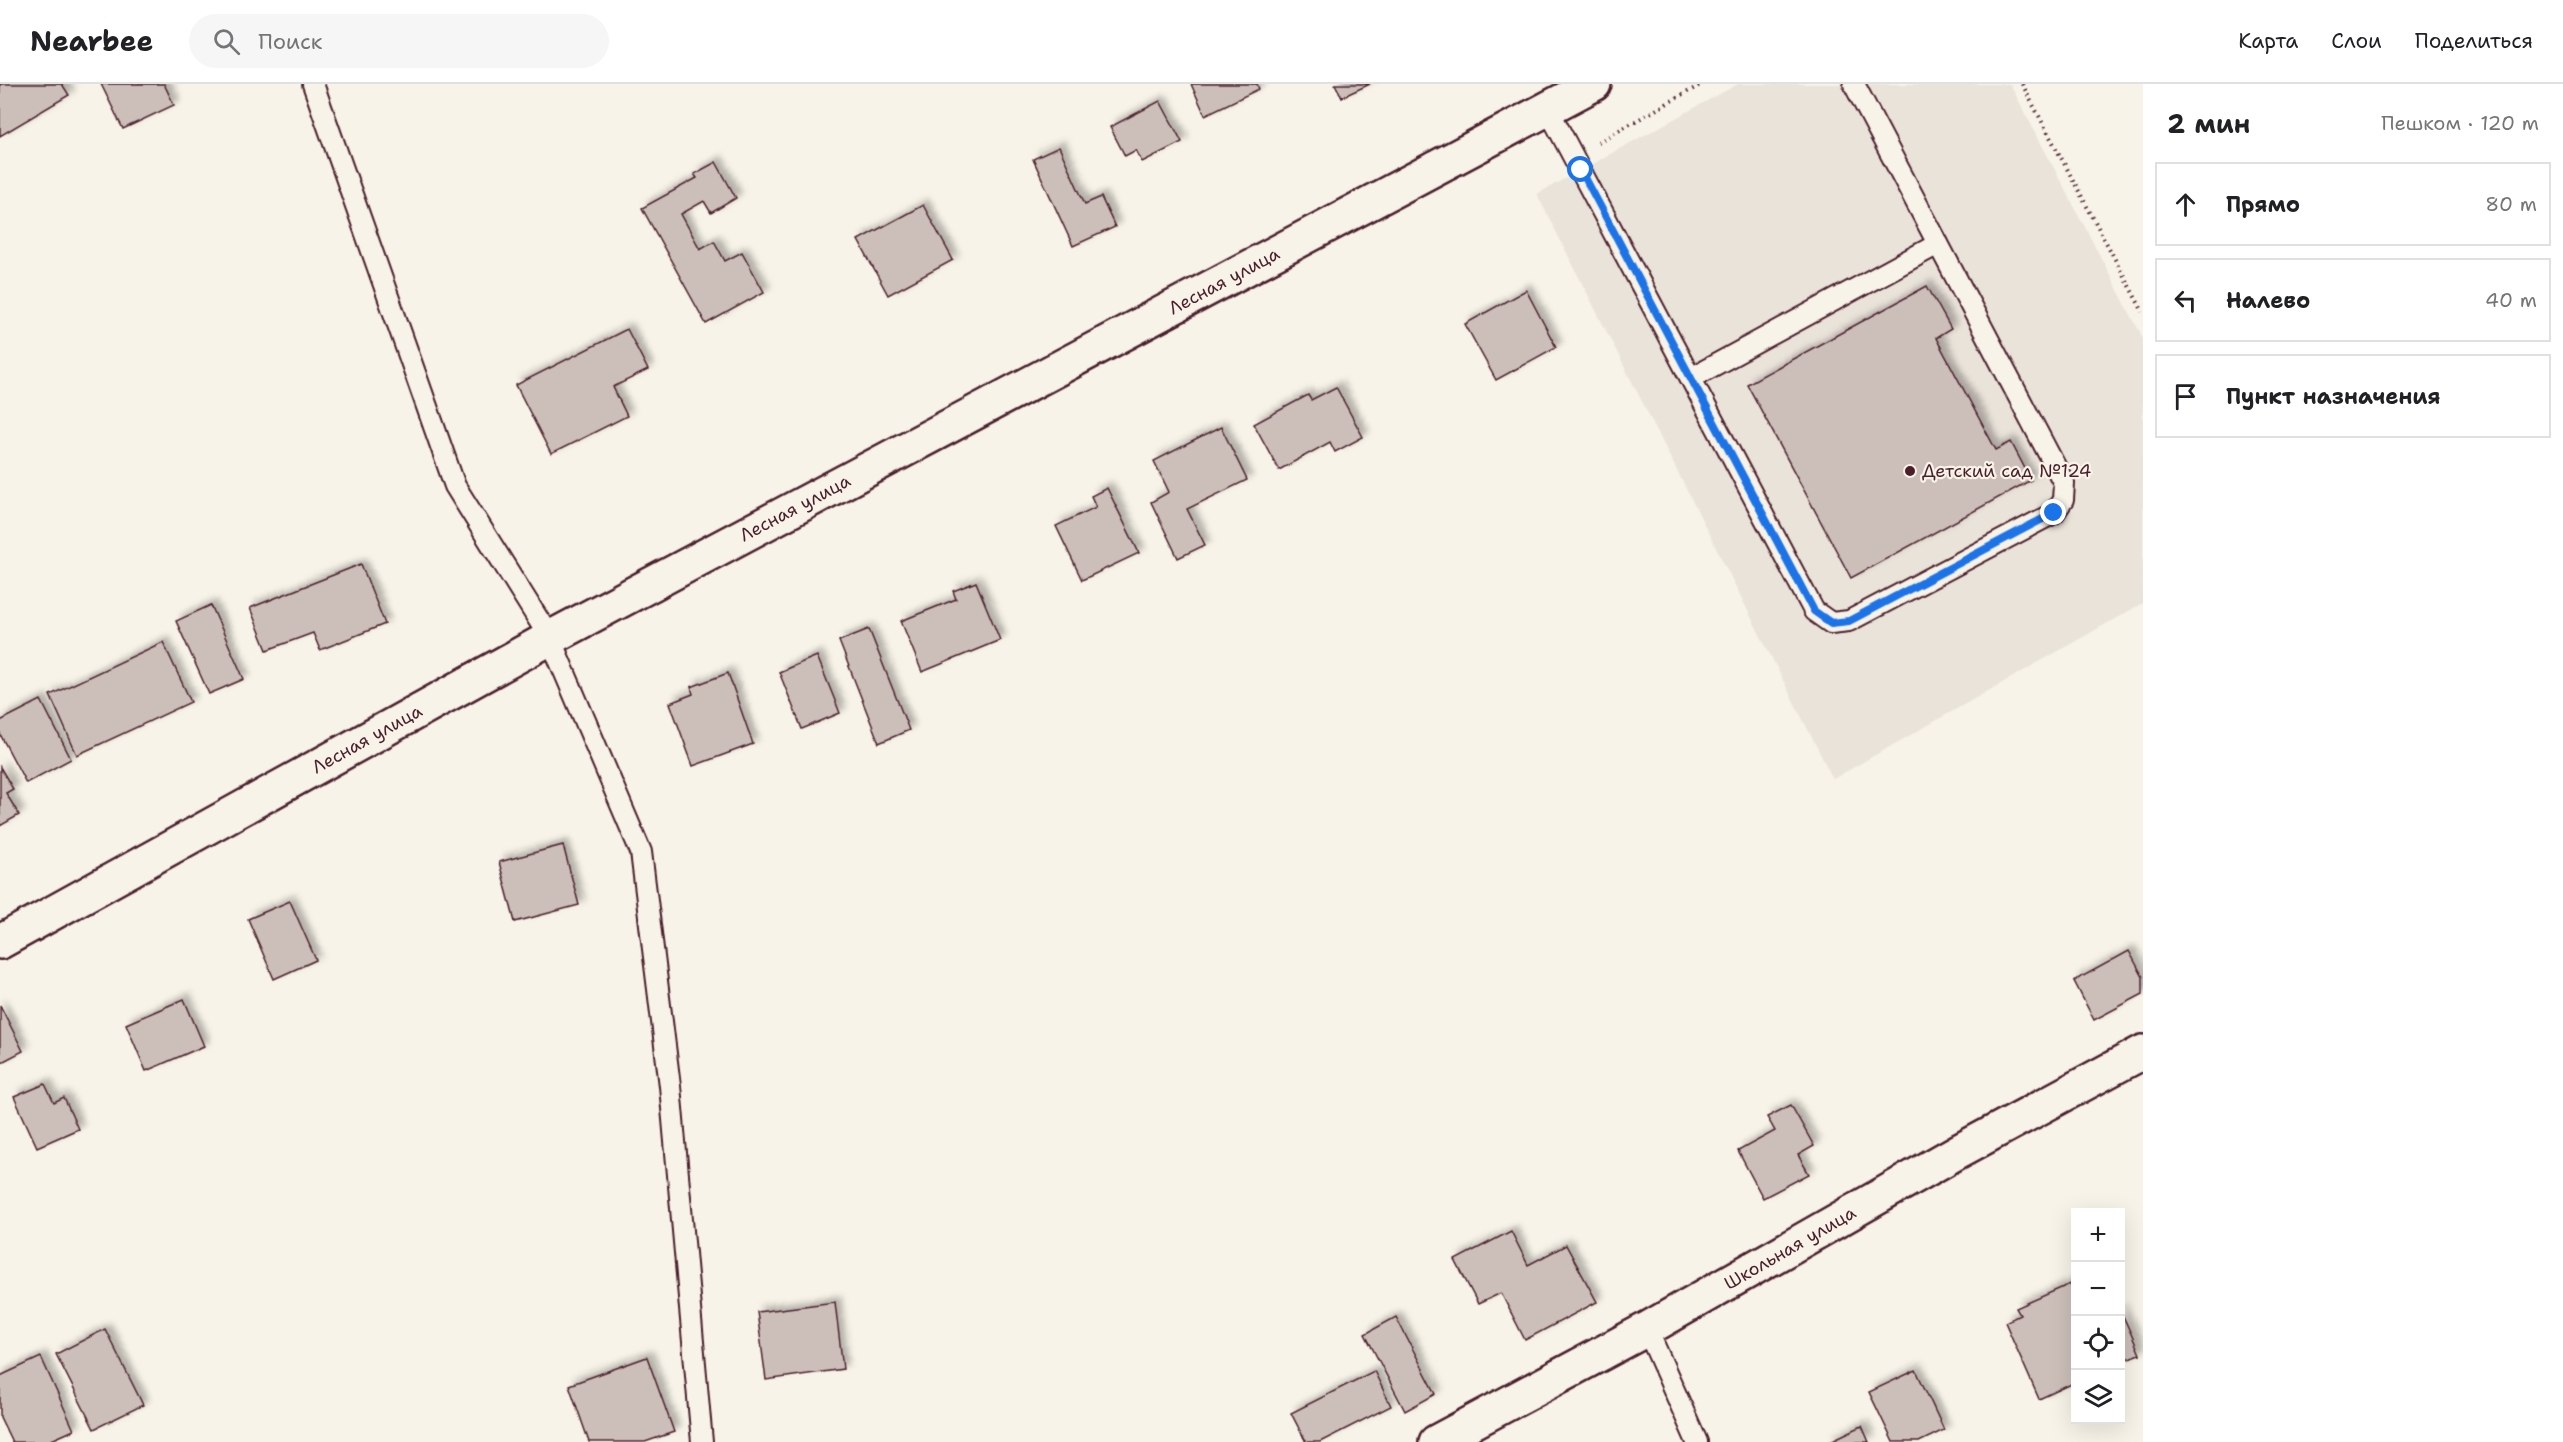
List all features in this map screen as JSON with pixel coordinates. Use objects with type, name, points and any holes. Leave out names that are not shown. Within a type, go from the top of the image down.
[{"type":"street","name":"Лесная улица","points":[[0,942],[550,638],[1594,84]]},
{"type":"street","name":"Школьная улица","points":[[1436,1442],[1647,1329],[1959,1151],[2143,1052]]},
{"type":"lane","points":[[313,84],[455,486],[550,638],[641,852],[670,1086],[702,1442]]},
{"type":"lane","points":[[1548,109],[1814,611],[1831,623],[1849,621],[2054,513],[2063,500],[2064,483],[1854,84]]},
{"type":"lane","points":[[1691,378],[1938,243]]},
{"type":"lane","points":[[1647,1329],[1697,1442]]},
{"type":"path","points":[[1574,156],[1702,84]]},
{"type":"path","points":[[2022,84],[2143,312]]},
{"type":"shaded area","name":"Детский сад №124","points":[[1738,84],[2010,84],[2143,338],[2143,603],[1833,779],[1537,194]]},
{"type":"building","points":[[0,84],[62,84],[69,95],[0,136]]},
{"type":"building","points":[[101,84],[164,84],[174,105],[123,129]]},
{"type":"building","points":[[1191,84],[1257,84],[1259,89],[1205,115]]},
{"type":"building","points":[[1335,84],[1370,84],[1342,97]]},
{"type":"building","points":[[1160,101],[1182,142],[1142,162],[1136,150],[1125,156],[1110,127]]},
{"type":"building","points":[[1059,147],[1085,204],[1101,197],[1115,227],[1073,246],[1033,159]]},
{"type":"building","points":[[716,162],[736,198],[711,213],[704,201],[681,214],[700,249],[714,241],[725,261],[742,252],[764,292],[706,324],[642,208],[697,178],[694,174]]},
{"type":"building","points":[[923,205],[953,260],[888,295],[858,240]]},
{"type":"building","points":[[1927,286],[1951,329],[1936,338],[1996,450],[2011,442],[2031,480],[1851,578],[1747,384]]},
{"type":"building","points":[[1526,290],[1556,347],[1496,380],[1465,324]]},
{"type":"building","points":[[627,329],[648,370],[613,387],[627,416],[551,454],[516,385]]},
{"type":"building","points":[[1336,387],[1363,437],[1335,452],[1330,442],[1279,470],[1254,424],[1308,395],[1311,400]]},
{"type":"building","points":[[1221,427],[1247,480],[1187,509],[1205,545],[1178,558],[1151,502],[1169,492],[1154,461]]},
{"type":"building","points":[[1107,488],[1139,553],[1082,580],[1056,526],[1096,507],[1091,496]]},
{"type":"building","points":[[361,564],[385,624],[320,650],[313,633],[267,650],[250,608]]},
{"type":"building","points":[[976,582],[1000,640],[922,672],[901,621],[956,599],[953,591]]},
{"type":"building","points":[[211,605],[244,679],[209,694],[176,621]]},
{"type":"building","points":[[869,629],[909,730],[879,743],[839,641]]},
{"type":"building","points":[[163,642],[191,702],[77,755],[50,695]]},
{"type":"building","points":[[817,656],[840,713],[802,729],[779,672]]},
{"type":"building","points":[[728,673],[753,744],[693,766],[670,703],[693,694],[691,687]]},
{"type":"building","points":[[41,700],[71,759],[26,783],[0,734],[0,721]]},
{"type":"building","points":[[0,767],[13,789],[6,793],[19,815],[0,826]]},
{"type":"building","points":[[563,845],[579,905],[515,922],[499,862]]},
{"type":"building","points":[[290,901],[316,960],[274,979],[248,919]]},
{"type":"building","points":[[2129,951],[2143,977],[2143,994],[2094,1020],[2074,981]]},
{"type":"building","points":[[184,999],[204,1046],[146,1071],[126,1024]]},
{"type":"building","points":[[0,1005],[23,1051],[0,1063]]},
{"type":"building","points":[[45,1084],[54,1103],[64,1098],[78,1129],[37,1147],[14,1097]]},
{"type":"building","points":[[1791,1105],[1814,1146],[1798,1155],[1809,1174],[1763,1198],[1738,1151],[1775,1131],[1767,1117]]},
{"type":"building","points":[[1511,1231],[1528,1265],[1566,1245],[1597,1302],[1525,1340],[1501,1293],[1478,1304],[1455,1260]]},
{"type":"building","points":[[2070,1284],[2071,1384],[2039,1399],[2005,1322],[2020,1315],[2016,1308]]},
{"type":"building","points":[[835,1302],[843,1369],[766,1380],[757,1312]]},
{"type":"building","points":[[1396,1317],[1436,1394],[1405,1411],[1365,1334]]},
{"type":"building","points":[[2125,1320],[2140,1354],[2125,1360]]},
{"type":"building","points":[[105,1329],[143,1405],[94,1429],[56,1354]]},
{"type":"building","points":[[41,1357],[74,1430],[47,1442],[12,1442],[0,1417],[0,1376]]},
{"type":"building","points":[[647,1357],[674,1432],[645,1442],[589,1442],[569,1385]]},
{"type":"building","points":[[1916,1370],[1944,1430],[1919,1442],[1893,1442],[1869,1392]]},
{"type":"building","points":[[1374,1371],[1391,1406],[1320,1442],[1306,1442],[1291,1413]]},
{"type":"building","points":[[1862,1426],[1869,1442],[1828,1442]]},
{"type":"place","name":"Детский сад №124","points":[[1910,471]]},
{"type":"route","points":[[1581,170],[1814,611],[1831,623],[1849,621],[2054,513]]}]
